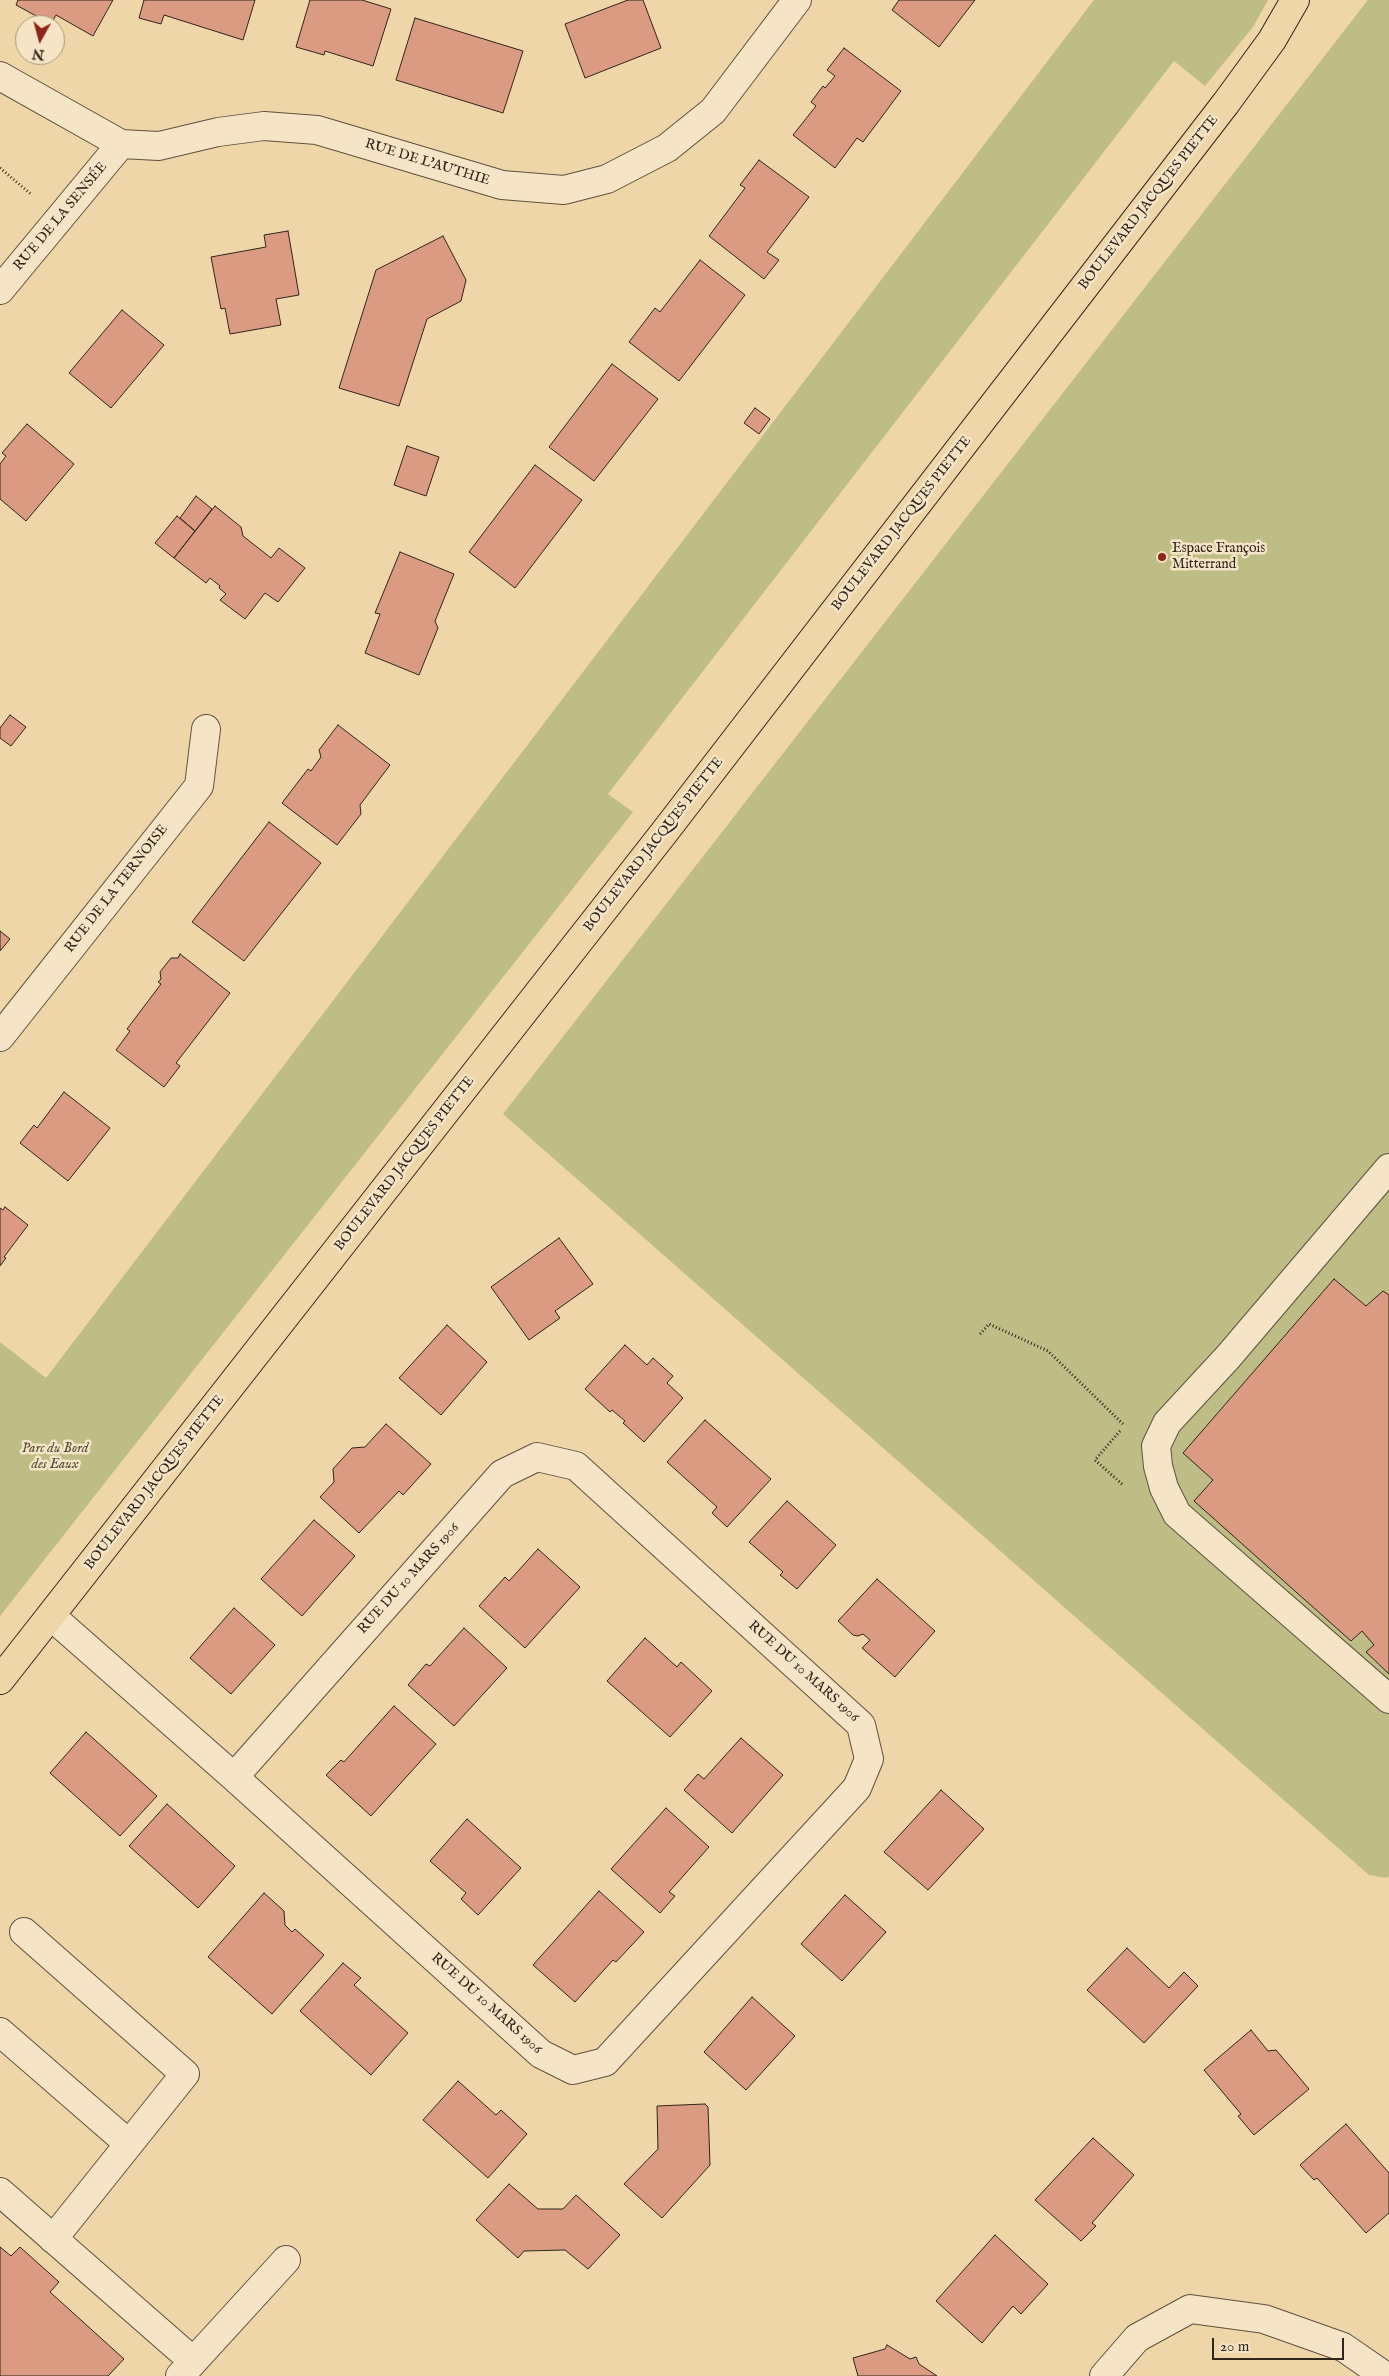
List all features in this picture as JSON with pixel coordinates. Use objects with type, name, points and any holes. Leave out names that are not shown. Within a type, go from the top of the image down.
[{"type":"main road","name":"BOULEVARD JACQUES PIETTE","points":[[0,1680],[669,827],[1226,103],[1272,40],[1295,0]]},
{"type":"street","name":"RUE DE L'AUTHIE","points":[[0,76],[122,144],[159,146],[218,132],[264,126],[317,130],[502,185],[564,190],[608,179],[668,148],[683,136],[713,111],[797,0]]},
{"type":"street","name":"RUE DE LA SENSÉE","points":[[0,290],[122,144]]},
{"type":"street","name":"RUE DE LA TERNOISE","points":[[0,1037],[199,786],[206,729]]},
{"type":"street","points":[[1389,1168],[1228,1357],[1167,1423],[1156,1446],[1158,1466],[1164,1488],[1177,1514],[1389,1699]]},
{"type":"street","name":"RUE DU 10 MARS 1906","points":[[51,1616],[234,1777],[541,2054],[573,2070],[605,2062],[857,1788],[869,1759],[861,1725],[605,1492],[576,1466],[536,1457],[502,1474],[234,1777]]},
{"type":"street","points":[[24,1932],[185,2074],[53,2239]]},
{"type":"street","points":[[0,2032],[129,2144]]},
{"type":"street","points":[[0,2192],[53,2239],[187,2368],[286,2260]]},
{"type":"street","points":[[1104,2376],[1137,2338],[1190,2309],[1264,2319],[1343,2347],[1385,2376]]},
{"type":"path","points":[[980,1334],[989,1324],[1048,1351],[1125,1426],[1095,1460],[1139,1499],[1164,1488]]},
{"type":"green space","name":"Parc du Bord des Eaux","points":[[1094,0],[1268,0],[1253,27],[1205,86],[1174,61],[608,794],[633,812],[0,1616],[0,1342],[46,1378]]},
{"type":"green space","name":"Espace François Mitterrand","points":[[1368,0],[1389,0],[1389,1876],[1386,1878],[1369,1875],[503,1114]]},
{"type":"building","points":[[18,0],[113,0],[93,36],[65,20],[65,15],[34,15],[16,5]]},
{"type":"building","points":[[144,0],[255,0],[243,40],[164,15],[161,24],[139,18]]},
{"type":"building","points":[[310,0],[362,0],[391,9],[373,66],[325,51],[324,55],[296,47]]},
{"type":"building","points":[[628,0],[643,0],[661,48],[585,78],[565,24]]},
{"type":"building","points":[[899,0],[975,0],[939,47],[892,10]]},
{"type":"building","points":[[415,18],[523,51],[503,113],[396,80]]},
{"type":"building","points":[[844,48],[901,91],[863,142],[857,138],[835,168],[793,135],[816,106],[811,102],[823,86],[825,88],[835,76],[827,70]]},
{"type":"building","points":[[759,160],[809,197],[767,252],[779,260],[764,279],[709,236],[745,188],[740,185]]},
{"type":"building","points":[[288,231],[299,295],[276,299],[281,325],[230,334],[225,308],[221,309],[211,257],[266,247],[264,235]]},
{"type":"building","points":[[443,236],[466,280],[461,301],[427,319],[399,406],[339,388],[376,270]]},
{"type":"building","points":[[700,260],[745,295],[679,381],[629,342],[655,308],[660,312]]},
{"type":"building","points":[[122,310],[164,345],[111,408],[69,373]]},
{"type":"building","points":[[612,364],[658,399],[594,481],[549,447]]},
{"type":"building","points":[[755,408],[770,419],[759,434],[744,423]]},
{"type":"building","points":[[27,424],[74,464],[26,521],[0,499],[0,464],[6,456],[2,453]]},
{"type":"building","points":[[407,446],[439,457],[426,496],[394,485]]},
{"type":"building","points":[[535,465],[582,500],[515,588],[469,552]]},
{"type":"building","points":[[196,496],[212,509],[195,531],[180,518]]},
{"type":"building","points":[[215,506],[241,527],[243,536],[271,558],[279,548],[305,568],[278,602],[265,593],[245,619],[220,600],[226,594],[219,588],[220,586],[210,578],[206,583],[174,558]]},
{"type":"building","points":[[177,516],[195,531],[174,558],[155,543]]},
{"type":"building","points":[[400,552],[454,574],[435,621],[438,628],[419,675],[365,653],[380,614],[375,613]]},
{"type":"building","points":[[10,715],[26,727],[11,746],[0,738],[0,728]]},
{"type":"building","points":[[338,725],[390,765],[360,805],[361,814],[337,845],[282,803],[308,769],[311,771],[321,757],[319,750]]},
{"type":"building","points":[[269,822],[321,863],[244,961],[192,922]]},
{"type":"building","points":[[0,931],[10,939],[0,951]]},
{"type":"building","points":[[180,954],[230,993],[176,1063],[180,1066],[164,1087],[116,1050],[130,1031],[127,1029],[161,984],[158,982],[161,979],[160,972],[171,958],[178,958]]},
{"type":"building","points":[[64,1092],[110,1128],[68,1181],[20,1143],[34,1125],[37,1128]]},
{"type":"building","points":[[5,1207],[28,1225],[4,1257],[6,1258],[0,1266],[0,1208],[3,1210]]},
{"type":"building","points":[[559,1238],[593,1284],[555,1311],[560,1318],[529,1340],[491,1287]]},
{"type":"building","points":[[1334,1279],[1366,1306],[1383,1291],[1389,1295],[1389,1674],[1366,1652],[1374,1645],[1362,1631],[1351,1641],[1194,1501],[1213,1480],[1183,1453]]},
{"type":"building","points":[[447,1325],[487,1362],[441,1415],[399,1378]]},
{"type":"building","points":[[625,1345],[647,1365],[653,1358],[673,1376],[667,1383],[683,1398],[644,1442],[623,1423],[625,1421],[612,1410],[610,1412],[585,1389]]},
{"type":"building","points":[[705,1420],[771,1479],[727,1527],[712,1513],[717,1507],[667,1462]]},
{"type":"building","points":[[386,1424],[431,1464],[403,1495],[399,1491],[359,1533],[320,1497],[334,1482],[333,1469],[352,1448],[365,1447]]},
{"type":"building","points":[[787,1501],[836,1545],[797,1589],[780,1575],[783,1572],[749,1542]]},
{"type":"building","points":[[314,1520],[355,1556],[302,1616],[261,1579]]},
{"type":"building","points":[[538,1549],[580,1587],[525,1648],[479,1606],[505,1577],[509,1581]]},
{"type":"building","points":[[877,1579],[935,1631],[895,1677],[862,1648],[870,1640],[863,1634],[853,1635],[838,1621]]},
{"type":"building","points":[[234,1608],[275,1645],[231,1694],[190,1658]]},
{"type":"building","points":[[464,1628],[507,1668],[454,1726],[408,1685],[426,1664],[430,1666]]},
{"type":"building","points":[[645,1638],[677,1667],[681,1662],[712,1691],[670,1737],[607,1681]]},
{"type":"building","points":[[394,1706],[436,1744],[371,1816],[326,1775],[341,1760],[344,1762]]},
{"type":"building","points":[[86,1732],[157,1796],[120,1836],[50,1773]]},
{"type":"building","points":[[741,1738],[783,1775],[732,1833],[684,1790],[698,1774],[704,1779]]},
{"type":"building","points":[[941,1790],[984,1829],[928,1890],[884,1852]]},
{"type":"building","points":[[167,1804],[235,1866],[198,1908],[129,1846]]},
{"type":"building","points":[[666,1808],[709,1847],[669,1892],[675,1896],[660,1913],[611,1869]]},
{"type":"building","points":[[467,1819],[521,1868],[478,1915],[461,1899],[466,1893],[430,1861]]},
{"type":"building","points":[[599,1891],[644,1932],[616,1962],[613,1960],[575,2002],[533,1965]]},
{"type":"building","points":[[264,1893],[284,1911],[285,1925],[292,1932],[295,1929],[324,1955],[272,2014],[208,1957]]},
{"type":"building","points":[[845,1895],[886,1932],[842,1981],[801,1944]]},
{"type":"building","points":[[1127,1948],[1169,1988],[1184,1972],[1198,1986],[1144,2043],[1087,1990]]},
{"type":"building","points":[[343,1963],[361,1978],[354,1985],[408,2033],[371,2075],[300,2011]]},
{"type":"building","points":[[752,1997],[795,2036],[746,2090],[704,2052]]},
{"type":"building","points":[[1251,2030],[1268,2051],[1276,2050],[1309,2089],[1254,2135],[1238,2116],[1241,2114],[1204,2070]]},
{"type":"building","points":[[458,2081],[496,2115],[501,2110],[527,2134],[488,2178],[423,2120]]},
{"type":"building","points":[[705,2104],[708,2107],[710,2165],[662,2218],[624,2184],[658,2149],[657,2106]]},
{"type":"building","points":[[1346,2124],[1389,2173],[1389,2213],[1366,2233],[1317,2178],[1314,2180],[1300,2165]]},
{"type":"building","points":[[1093,2138],[1134,2175],[1092,2223],[1096,2226],[1081,2241],[1035,2200]]},
{"type":"building","points":[[509,2184],[538,2209],[563,2209],[576,2195],[620,2235],[588,2269],[565,2250],[524,2251],[518,2258],[476,2220]]},
{"type":"building","points":[[995,2235],[1048,2284],[1021,2314],[1013,2306],[982,2343],[936,2301]]},
{"type":"building","points":[[0,2247],[11,2256],[20,2247],[59,2282],[50,2292],[124,2359],[108,2376],[0,2376]]},
{"type":"building","points":[[887,2345],[910,2359],[916,2357],[919,2364],[937,2376],[858,2376],[853,2358],[885,2349]]},
{"type":"place","name":"Espace François Mitterrand","points":[[1162,557]]}]
